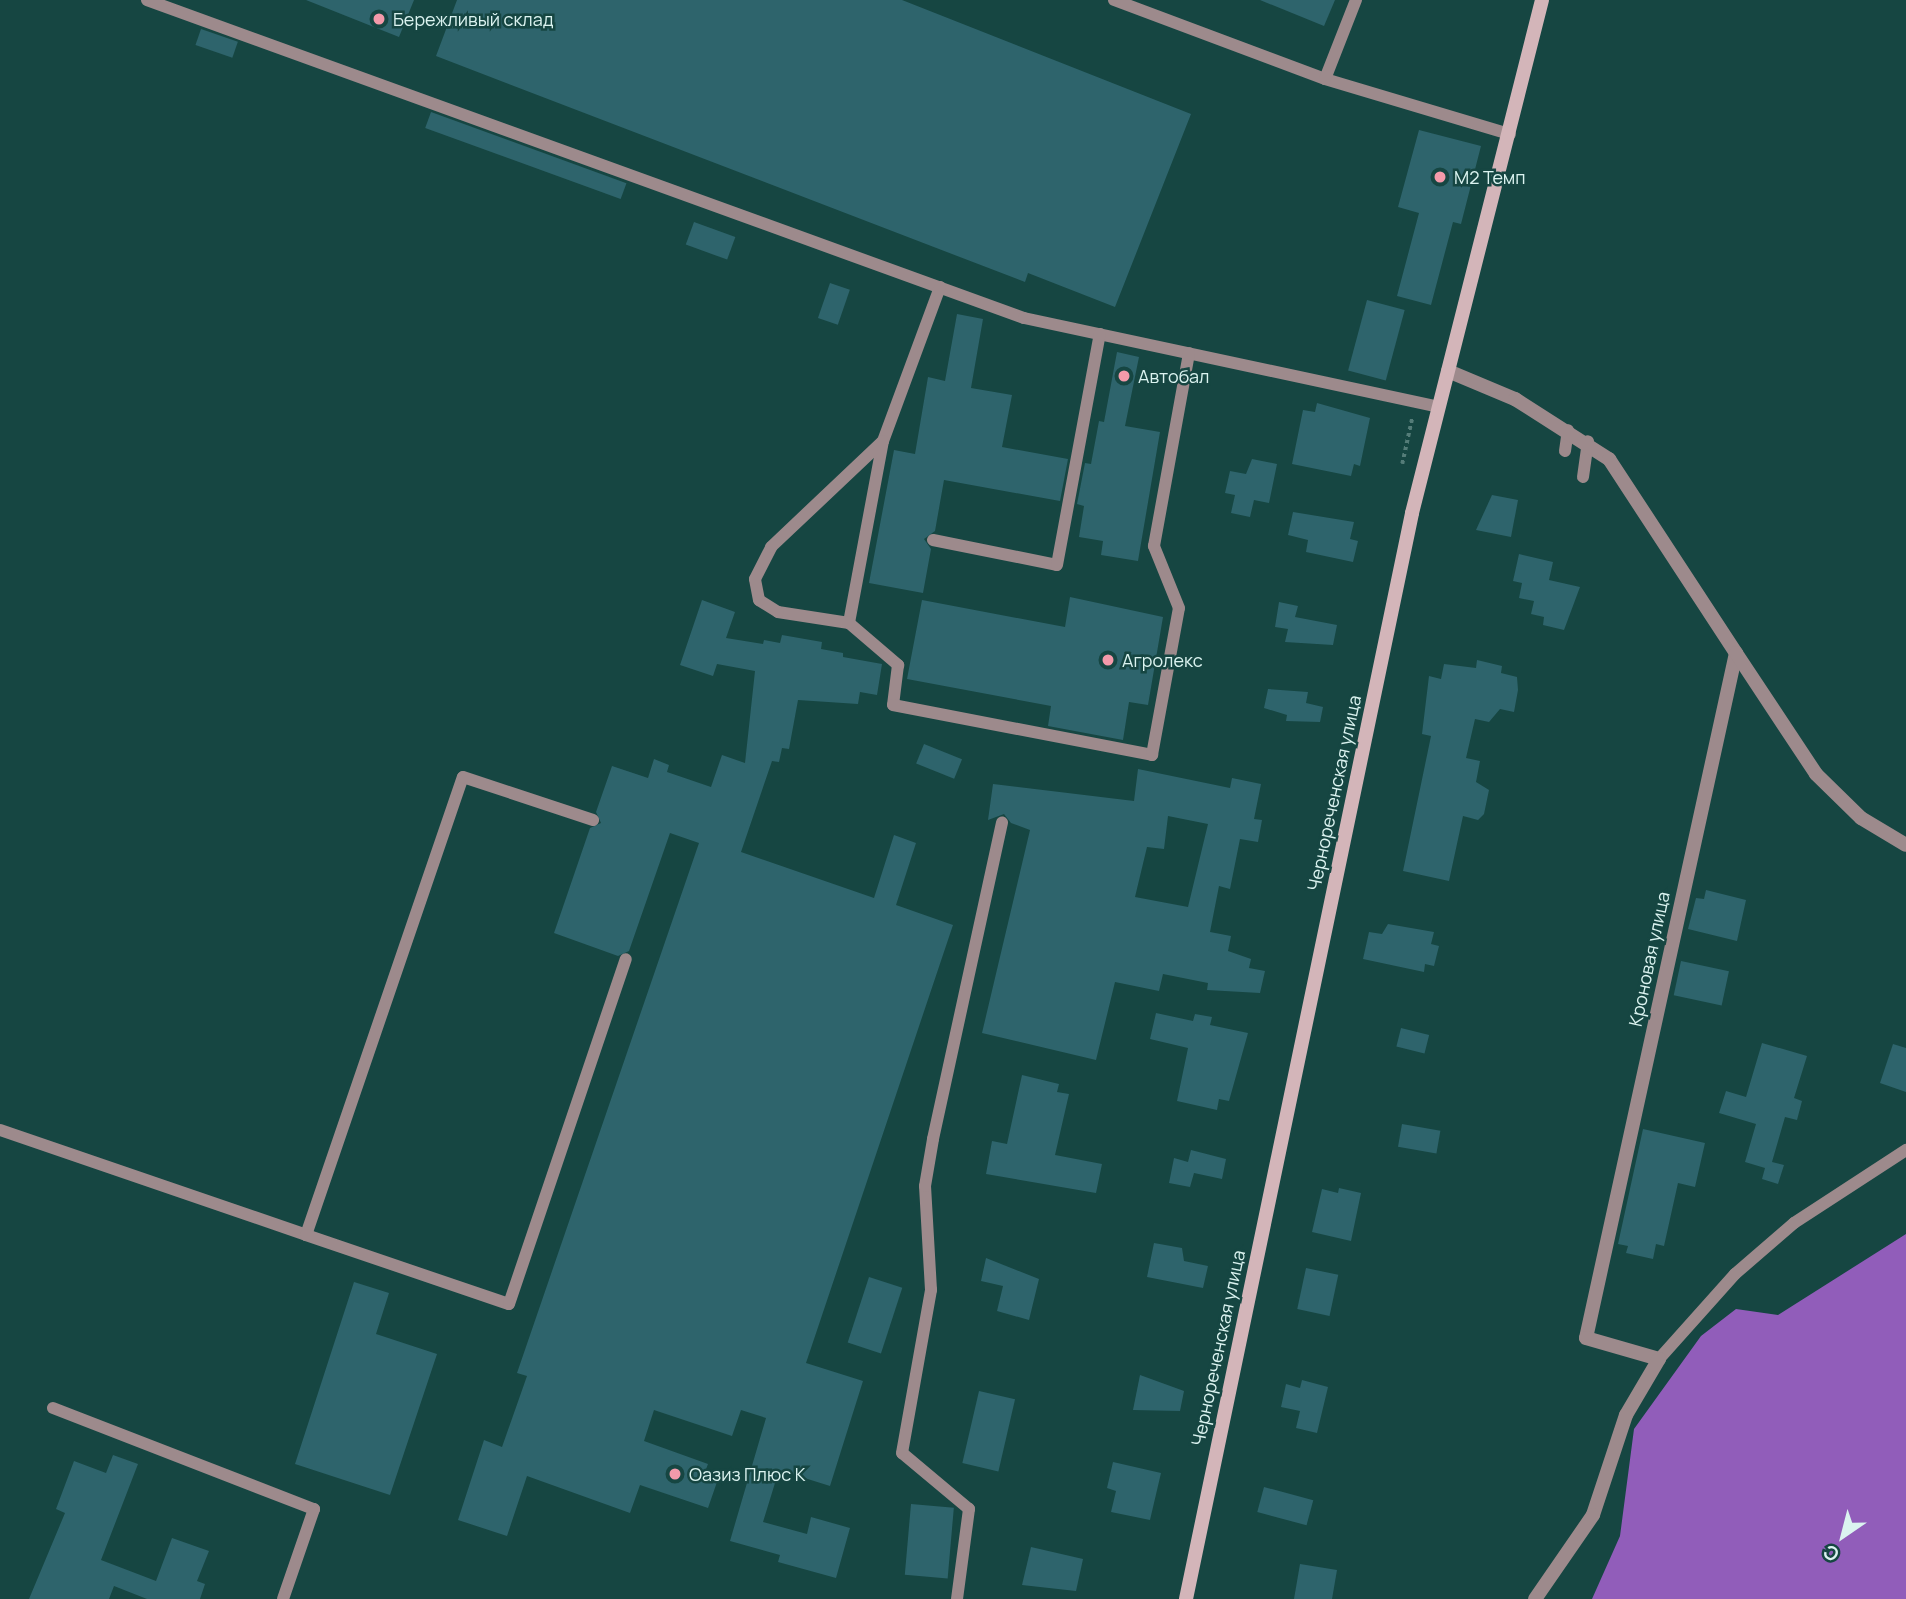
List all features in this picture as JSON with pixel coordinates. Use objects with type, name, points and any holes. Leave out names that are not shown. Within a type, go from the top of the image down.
[{"type":"street","name":"Чернореченская улица","points":[[1186,1599],[1438,407],[1510,134],[1542,0]]},
{"type":"street","points":[[1448,371],[1486,384],[1588,441],[1623,476],[1816,774],[1861,818],[1906,845]]},
{"type":"street","name":"Кроновая улица","points":[[1660,1359],[1586,1338],[1736,653]]},
{"type":"street","points":[[1535,1599],[1593,1516],[1626,1415],[1660,1359]]},
{"type":"lane","points":[[148,0],[1024,318],[1438,407]]},
{"type":"lane","points":[[1114,0],[1325,79],[1510,134]]},
{"type":"lane","points":[[1325,79],[1356,0]]},
{"type":"lane","points":[[849,623],[883,441],[940,288]]},
{"type":"lane","points":[[933,540],[1057,565],[1100,334]]},
{"type":"lane","points":[[883,441],[771,547],[755,579],[758,600],[778,612],[849,623],[898,665],[892,705],[1152,755],[1179,608],[1154,546],[1189,354]]},
{"type":"lane","points":[[1565,451],[1568,430]]},
{"type":"lane","points":[[1583,477],[1588,441]]},
{"type":"lane","points":[[306,1235],[463,777],[593,820]]},
{"type":"lane","points":[[957,1599],[969,1509],[902,1453],[931,1290],[925,1213],[929,1163],[1002,822]]},
{"type":"lane","points":[[0,1130],[509,1304],[626,959]]},
{"type":"lane","points":[[1660,1359],[1735,1274],[1794,1223],[1906,1150]]},
{"type":"lane","points":[[53,1408],[314,1509],[283,1599]]},
{"type":"path","points":[[1402,464],[1416,403]]},
{"type":"shaded area","points":[[1906,1234],[1906,1599],[1592,1599],[1620,1536],[1634,1429],[1701,1336],[1736,1309],[1778,1315]]},
{"type":"building","name":"Бережливый склад","points":[[306,0],[414,0],[399,37]]},
{"type":"building","points":[[457,0],[902,0],[1191,114],[1115,307],[1028,273],[1025,282],[436,56]]},
{"type":"building","points":[[1260,0],[1335,0],[1324,26]]},
{"type":"building","points":[[201,29],[238,42],[232,58],[195,45]]},
{"type":"building","points":[[431,112],[626,183],[621,199],[425,128]]},
{"type":"building","name":"М2 Темп","points":[[1419,130],[1481,146],[1461,224],[1453,222],[1431,305],[1397,296],[1419,213],[1398,207]]},
{"type":"building","points":[[694,222],[735,237],[727,260],[686,245]]},
{"type":"building","points":[[830,283],[850,290],[838,325],[818,318]]},
{"type":"building","points":[[1367,300],[1405,310],[1386,381],[1348,371]]},
{"type":"building","points":[[957,314],[983,319],[971,388],[1012,395],[1002,447],[1068,459],[1060,501],[944,480],[935,531],[924,539],[931,549],[923,593],[869,583],[894,450],[915,454],[928,377],[945,381]]},
{"type":"building","points":[[1117,352],[1139,357],[1125,426],[1160,432],[1138,561],[1101,555],[1103,541],[1079,537],[1084,506],[1077,504],[1085,463],[1091,464],[1099,421],[1104,422]]},
{"type":"building","points":[[1317,403],[1370,418],[1360,466],[1354,464],[1351,476],[1292,464],[1303,410],[1315,412]]},
{"type":"building","points":[[1252,459],[1277,464],[1269,503],[1254,500],[1250,517],[1231,513],[1235,495],[1225,493],[1230,471],[1246,474]]},
{"type":"building","points":[[1492,495],[1518,500],[1511,537],[1476,530]]},
{"type":"building","points":[[1293,512],[1354,522],[1350,539],[1358,541],[1353,562],[1306,552],[1308,540],[1288,535]]},
{"type":"building","points":[[1519,554],[1553,562],[1549,580],[1580,587],[1564,630],[1543,625],[1544,617],[1531,614],[1534,601],[1519,598],[1522,583],[1513,581]]},
{"type":"building","points":[[1070,597],[1163,617],[1148,705],[1129,702],[1123,740],[1048,726],[1051,706],[907,679],[922,600],[1065,627]]},
{"type":"building","points":[[702,600],[735,612],[726,638],[763,644],[764,640],[780,643],[782,635],[822,642],[821,649],[843,653],[843,657],[882,664],[877,695],[860,692],[858,704],[798,700],[789,749],[782,748],[779,762],[772,761],[741,852],[874,898],[894,835],[916,843],[896,905],[953,925],[806,1363],[863,1381],[830,1486],[779,1470],[763,1522],[807,1534],[811,1517],[850,1528],[836,1578],[778,1562],[780,1555],[730,1541],[766,1418],[741,1410],[732,1436],[654,1410],[644,1441],[708,1464],[703,1477],[717,1482],[708,1508],[640,1485],[630,1513],[527,1476],[507,1536],[458,1520],[484,1440],[502,1447],[527,1376],[517,1373],[699,843],[670,833],[629,951],[618,956],[554,933],[590,828],[601,823],[596,812],[612,766],[648,778],[654,759],[669,765],[667,772],[711,787],[722,755],[745,763],[755,671],[717,664],[713,676],[680,665]]},
{"type":"building","points":[[1279,602],[1298,606],[1295,617],[1337,625],[1333,645],[1285,642],[1288,629],[1275,627]]},
{"type":"building","points":[[1477,660],[1502,666],[1501,673],[1517,677],[1518,690],[1514,712],[1500,709],[1489,722],[1475,719],[1466,758],[1480,761],[1476,782],[1489,790],[1484,814],[1478,820],[1463,816],[1449,881],[1403,871],[1431,736],[1422,734],[1429,676],[1441,679],[1444,664],[1476,668]]},
{"type":"building","points":[[1268,689],[1308,692],[1306,703],[1323,707],[1320,722],[1286,721],[1287,715],[1264,708]]},
{"type":"building","points":[[924,744],[962,759],[954,779],[916,763]]},
{"type":"building","points":[[1138,769],[1230,788],[1232,778],[1261,784],[1254,819],[1262,820],[1258,842],[1240,839],[1230,889],[1219,886],[1210,932],[1231,936],[1228,951],[1251,959],[1249,968],[1265,971],[1260,993],[1207,990],[1208,983],[1163,974],[1159,991],[1115,982],[1096,1060],[982,1033],[1030,830],[1011,823],[1004,814],[988,820],[993,784],[1134,801]],"holes":[[[1168,816],[1208,824],[1188,907],[1135,897],[1147,847],[1164,849]]]},
{"type":"building","points":[[1706,890],[1746,900],[1737,941],[1688,929],[1696,898],[1704,899]]},
{"type":"building","points":[[1388,924],[1434,932],[1431,944],[1439,946],[1434,966],[1425,964],[1424,972],[1363,959],[1369,932],[1382,934]]},
{"type":"building","points":[[1681,961],[1729,971],[1722,1005],[1674,995]]},
{"type":"building","points":[[1156,1013],[1193,1021],[1195,1014],[1212,1017],[1210,1025],[1248,1033],[1229,1101],[1219,1099],[1217,1110],[1177,1101],[1188,1048],[1150,1039]]},
{"type":"building","points":[[1401,1028],[1429,1035],[1425,1053],[1396,1046]]},
{"type":"building","points":[[1762,1043],[1807,1056],[1794,1098],[1802,1101],[1797,1120],[1785,1117],[1772,1162],[1784,1165],[1778,1184],[1762,1179],[1765,1168],[1745,1162],[1756,1124],[1719,1113],[1726,1091],[1746,1097]]},
{"type":"building","points":[[1893,1044],[1906,1048],[1906,1092],[1880,1083]]},
{"type":"building","points":[[1022,1075],[1059,1084],[1057,1092],[1069,1094],[1055,1155],[1102,1164],[1096,1193],[986,1174],[992,1141],[1007,1144]]},
{"type":"building","points":[[1402,1124],[1440,1131],[1436,1153],[1398,1147]]},
{"type":"building","points":[[1643,1129],[1705,1143],[1695,1187],[1678,1183],[1664,1246],[1656,1244],[1653,1259],[1626,1253],[1628,1246],[1618,1244]]},
{"type":"building","points":[[1191,1150],[1226,1159],[1222,1179],[1194,1173],[1190,1187],[1169,1183],[1174,1158],[1188,1162]]},
{"type":"building","points":[[1339,1188],[1361,1193],[1351,1241],[1312,1232],[1322,1189],[1338,1193]]},
{"type":"building","points":[[1154,1243],[1182,1248],[1184,1261],[1208,1266],[1203,1288],[1147,1277]]},
{"type":"building","points":[[986,1258],[1039,1279],[1029,1320],[997,1311],[1003,1286],[981,1281]]},
{"type":"building","points":[[1306,1268],[1338,1275],[1330,1316],[1297,1309]]},
{"type":"building","points":[[869,1277],[902,1288],[881,1353],[848,1343]]},
{"type":"building","points":[[354,1282],[389,1293],[376,1334],[437,1354],[390,1495],[295,1464]]},
{"type":"building","points":[[1140,1375],[1184,1391],[1180,1411],[1133,1410]]},
{"type":"building","points":[[1302,1380],[1328,1387],[1317,1433],[1296,1428],[1300,1411],[1281,1407],[1286,1384],[1300,1388]]},
{"type":"building","points":[[979,1391],[1015,1399],[998,1471],[962,1463]]},
{"type":"building","points":[[113,1455],[138,1464],[101,1560],[156,1581],[172,1538],[209,1551],[197,1581],[205,1584],[200,1599],[147,1599],[114,1586],[109,1599],[29,1599],[65,1513],[56,1509],[74,1461],[106,1473]]},
{"type":"building","points":[[1113,1462],[1161,1473],[1150,1520],[1111,1512],[1116,1491],[1107,1488]]},
{"type":"building","points":[[1264,1487],[1313,1500],[1307,1525],[1257,1512]]},
{"type":"building","points":[[911,1504],[954,1508],[948,1578],[905,1575]]},
{"type":"building","points":[[1031,1547],[1083,1559],[1076,1591],[1022,1585]]},
{"type":"building","points":[[1300,1564],[1337,1570],[1332,1599],[1294,1599]]},
{"type":"place","name":"Бережливый склад","points":[[379,19]]},
{"type":"place","name":"М2 Темп","points":[[1440,177]]},
{"type":"place","name":"Автобал","points":[[1124,376]]},
{"type":"place","name":"Агролекс","points":[[1108,660]]},
{"type":"place","name":"Оазиз Плюс К","points":[[675,1474]]}]
